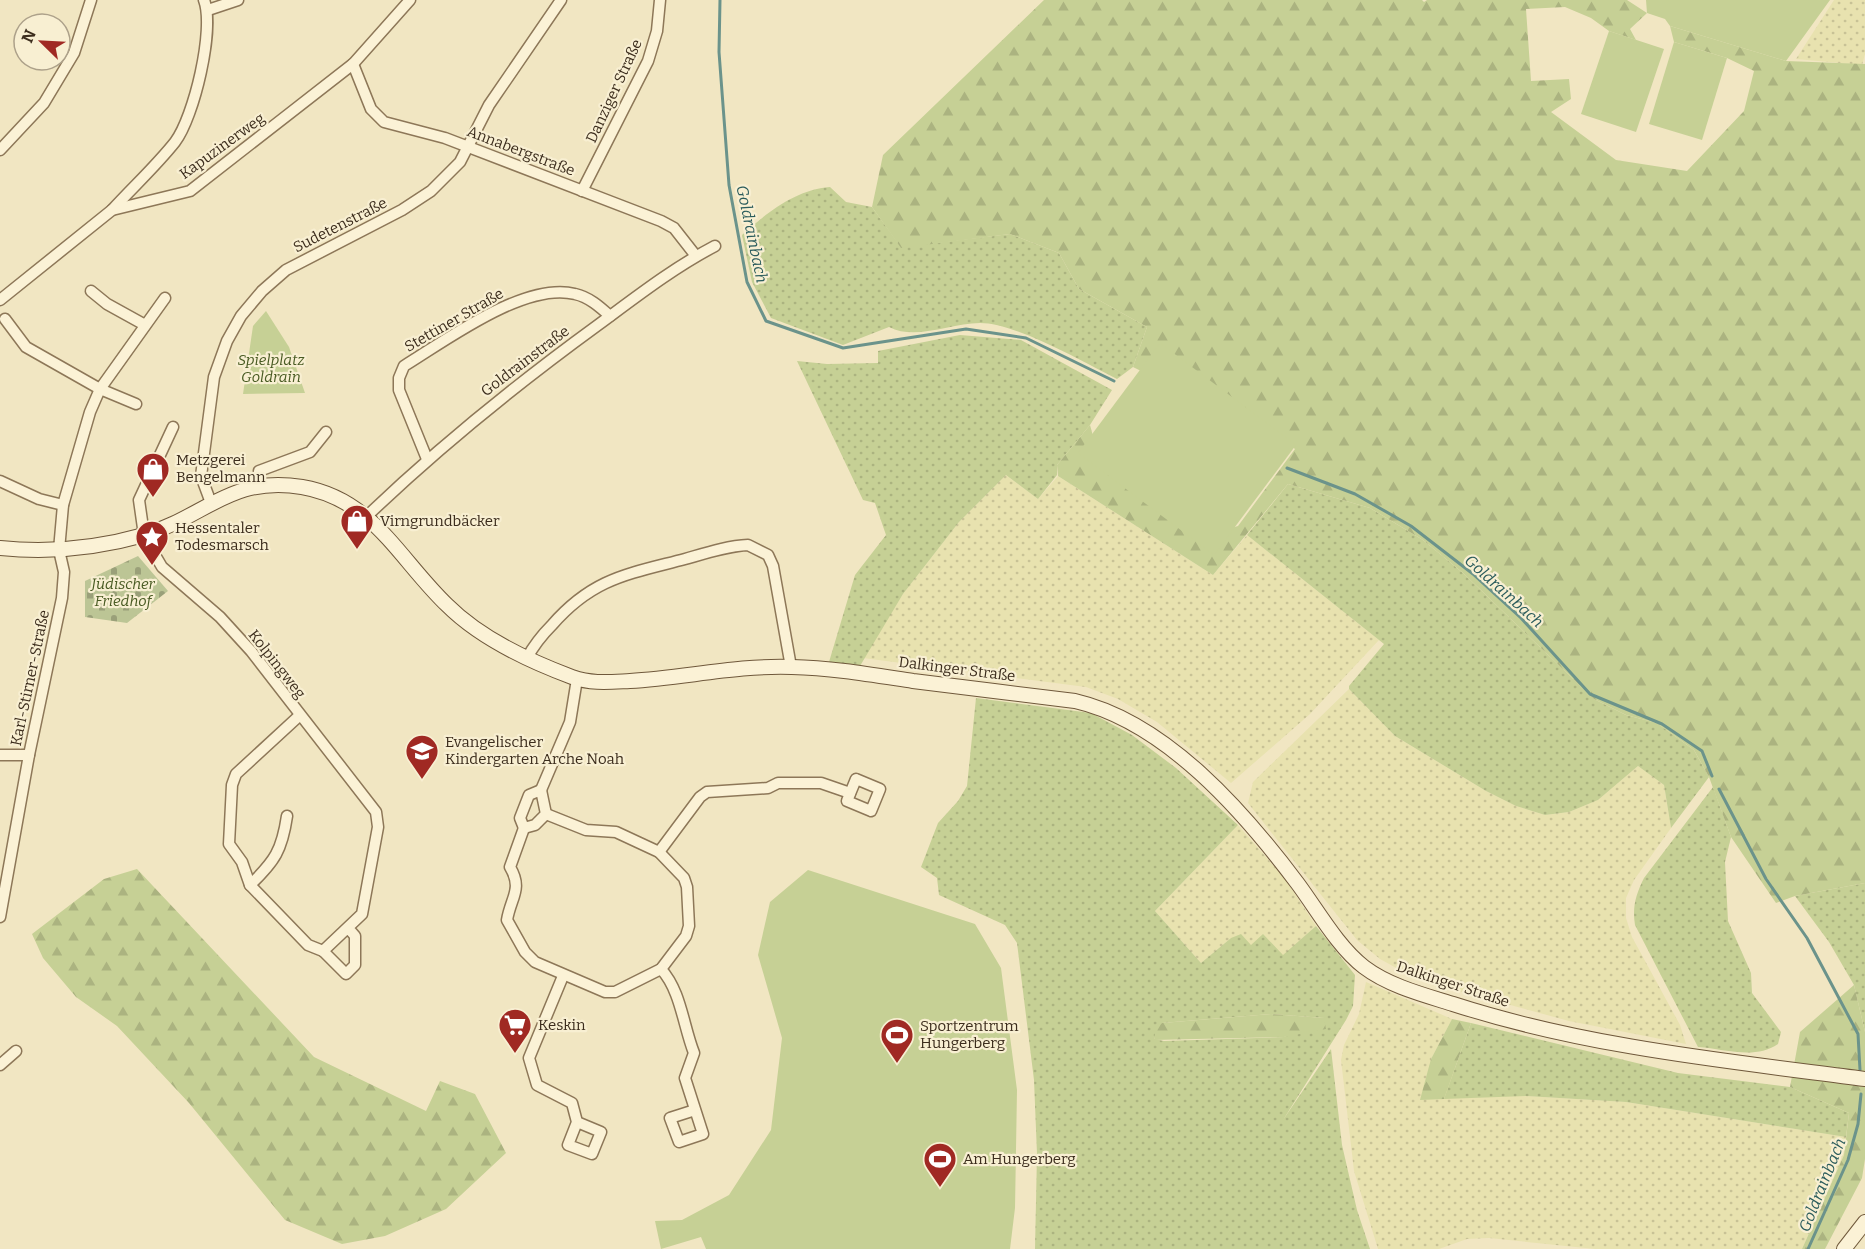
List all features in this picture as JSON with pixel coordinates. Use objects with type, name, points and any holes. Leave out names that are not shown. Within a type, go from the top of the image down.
[{"type":"street","points":[[0,150],[50,93],[74,53],[91,0]]},
{"type":"street","points":[[112,210],[177,140],[206,57],[206,5],[238,0]]},
{"type":"street","name":"Kapuzinerweg","points":[[0,300],[112,210],[190,191],[353,64],[411,0]]},
{"type":"street","name":"Sudetenstraße","points":[[211,503],[201,476],[211,396],[214,378],[227,341],[241,316],[262,291],[286,270],[402,210],[431,191],[460,162],[489,105],[561,0]]},
{"type":"street","name":"Danziger Straße","points":[[582,191],[648,61],[657,31],[660,0]]},
{"type":"street","name":"Annabergstraße","points":[[353,64],[371,109],[384,122],[468,146],[661,221],[674,228],[696,256]]},
{"type":"street","name":"Goldrainstraße","points":[[367,516],[427,459],[490,406],[610,316],[696,256],[715,246]]},
{"type":"street","points":[[90,291],[107,304],[145,325]]},
{"type":"street","name":"Stettiner Straße","points":[[427,459],[399,390],[399,378],[404,366],[509,304],[541,295],[559,292],[576,294],[595,303],[610,316]]},
{"type":"street","name":"Karl-Stirner-Straße","points":[[0,917],[29,755],[62,598],[64,572],[58,550],[63,505],[75,460],[100,389],[165,298]]},
{"type":"street","points":[[5,319],[26,347],[100,389],[136,404]]},
{"type":"street","name":"Kolpingweg","points":[[173,427],[140,500],[144,535],[162,567],[228,626],[251,651],[299,716],[376,812],[378,827],[362,914],[323,951]]},
{"type":"street","points":[[258,484],[259,471],[310,452],[326,432]]},
{"type":"street","points":[[0,481],[39,499],[63,505]]},
{"type":"street","name":"Dalkinger Straße","points":[[0,548],[58,550],[144,535],[180,520],[236,490],[258,484],[305,487],[349,502],[367,516],[448,606],[507,647],[577,679],[593,682],[661,679],[750,667],[791,667],[846,671],[1075,701],[1100,707],[1149,733],[1177,754],[1229,802],[1287,870],[1344,946],[1364,967],[1402,987],[1473,1011],[1569,1035],[1698,1058],[1865,1079]]},
{"type":"street","points":[[527,658],[533,645],[568,606],[586,591],[619,577],[748,544],[768,555],[773,566],[791,667]]},
{"type":"street","points":[[546,814],[541,790],[570,722],[577,679]]},
{"type":"street","points":[[299,716],[236,774],[232,785],[229,844],[242,862],[250,885],[308,945],[323,951],[346,974],[355,965],[355,936],[348,928]]},
{"type":"street","points":[[0,755],[29,755]]},
{"type":"street","points":[[659,852],[700,797],[707,792],[768,788],[778,783],[821,783],[850,793]]},
{"type":"street","points":[[541,790],[529,795],[520,818],[524,828],[510,867],[517,879],[517,888],[507,920],[525,952],[535,962],[563,976],[595,989],[615,992],[661,969],[686,936],[689,926],[684,878],[659,852],[616,832],[586,830],[546,814]]},
{"type":"street","points":[[524,828],[535,825],[546,814]]},
{"type":"street","points":[[250,885],[277,857],[284,840],[287,816]]},
{"type":"street","points":[[661,969],[669,978],[682,1010],[683,1025],[694,1053],[685,1078],[695,1110]]},
{"type":"street","points":[[563,976],[529,1058],[537,1085],[572,1103],[577,1122]]},
{"type":"street","points":[[0,1065],[16,1051]]},
{"type":"street","points":[[1844,1249],[1865,1222]]},
{"type":"shaded area","points":[[1834,0],[1865,0],[1865,54],[1862,65],[1796,59]]},
{"type":"shaded area","points":[[1006,475],[1038,499],[1058,476],[1213,575],[1247,535],[1379,640],[1310,714],[1231,783],[1157,722],[1118,699],[1086,687],[863,658],[903,594],[959,522]]},
{"type":"shaded area","points":[[1349,689],[1395,736],[1486,791],[1516,806],[1545,815],[1569,812],[1598,800],[1638,766],[1664,785],[1671,828],[1634,880],[1626,898],[1626,918],[1632,937],[1680,1025],[1686,1044],[1569,1021],[1418,980],[1380,959],[1357,940],[1248,803],[1253,782]]},
{"type":"shaded area","points":[[1238,825],[1285,879],[1316,926],[1283,956],[1231,938],[1201,963],[1155,911]]},
{"type":"shaded area","points":[[1366,982],[1452,1019],[1431,1059],[1526,1096],[1626,1102],[1846,1137],[1844,1155],[1802,1249],[1595,1249],[1489,1238],[1467,1239],[1439,1249],[1378,1249],[1354,1171],[1341,1060],[1344,1045],[1359,1014]]},
{"type":"green space","points":[[1044,0],[1422,0],[1424,2],[1427,0],[1627,0],[1647,13],[1630,29],[1636,40],[1609,31],[1591,18],[1565,7],[1526,9],[1531,81],[1569,79],[1571,99],[1551,112],[1616,160],[1687,171],[1744,111],[1754,71],[1727,58],[1674,42],[1670,26],[1786,61],[1865,64],[1865,883],[1795,896],[1776,903],[1731,837],[1709,777],[1694,750],[1657,723],[1626,715],[1594,699],[1463,573],[1423,540],[1370,508],[1288,484],[1213,575],[1058,476],[1057,465],[1090,425],[1096,447],[1218,532],[1238,526],[1295,449],[1163,354],[1147,374],[1133,367],[1147,327],[1079,289],[1059,253],[1010,234],[901,248],[872,207],[883,155]]},
{"type":"green space","points":[[1646,0],[1830,0],[1786,61],[1670,26],[1665,19],[1647,13]]},
{"type":"green space","points":[[1609,31],[1664,49],[1636,132],[1581,114]]},
{"type":"green space","points":[[1674,42],[1727,58],[1702,140],[1649,124]]},
{"type":"green space","points":[[830,187],[846,202],[872,207],[901,247],[1010,234],[1059,253],[1079,289],[1147,327],[1133,367],[1117,379],[1030,336],[995,325],[969,324],[922,332],[899,331],[889,327],[843,345],[771,318],[752,282],[742,235],[772,210],[794,197]]},
{"type":"green space","name":"Spielplatz Goldrain","points":[[266,311],[289,347],[305,393],[243,394],[253,326]]},
{"type":"green space","points":[[960,335],[1021,340],[1112,390],[1090,425],[1057,465],[1057,475],[1038,499],[1006,475],[959,522],[903,594],[860,666],[829,662],[855,575],[886,535],[875,503],[863,500],[797,361],[827,364],[878,363],[878,351]]},
{"type":"green space","points":[[1160,343],[1296,445],[1214,555],[1078,453]]},
{"type":"green space","points":[[1288,484],[1370,508],[1423,540],[1463,573],[1594,699],[1626,715],[1657,723],[1694,750],[1709,777],[1671,828],[1664,785],[1638,766],[1598,800],[1569,812],[1545,815],[1516,806],[1486,791],[1395,736],[1349,689],[1349,686],[1384,644],[1247,535]]},
{"type":"green space","name":"Jüdischer Friedhof","points":[[138,556],[168,591],[127,623],[85,617],[85,581]]},
{"type":"green space","points":[[976,698],[1091,713],[1132,735],[1176,768],[1238,825],[1155,911],[1201,963],[1231,938],[1241,934],[1251,945],[1263,934],[1283,955],[1316,926],[1355,975],[1353,1006],[1283,1120],[1331,1049],[1342,1145],[1357,1210],[1370,1249],[1035,1249],[1037,1154],[1034,1080],[1017,943],[1005,925],[939,895],[937,878],[921,867],[938,823],[958,801],[967,786]],"holes":[[[1271,1014],[1324,1018],[1284,1037],[1164,1041],[1154,1039],[1162,1023]]]},
{"type":"green space","points":[[1713,787],[1731,837],[1725,862],[1728,921],[1751,973],[1752,993],[1781,1032],[1778,1044],[1760,1052],[1750,1053],[1698,1047],[1635,925],[1635,901],[1644,878]]},
{"type":"green space","points":[[137,869],[314,1057],[426,1111],[440,1081],[475,1094],[506,1153],[446,1209],[385,1236],[342,1244],[285,1220],[189,1103],[117,1026],[76,997],[43,958],[32,934],[104,879]]},
{"type":"green space","name":"Sportzentrum Hungerberg","points":[[808,870],[975,924],[1001,968],[1017,1090],[1015,1208],[1010,1249],[706,1249],[701,1237],[661,1249],[655,1221],[682,1220],[729,1195],[771,1130],[782,1038],[758,955],[770,902]]},
{"type":"green space","points":[[1865,883],[1865,1032],[1854,985],[1829,942],[1795,896]]},
{"type":"green space","points":[[1854,985],[1865,1032],[1865,1159],[1862,1178],[1825,1249],[1802,1249],[1844,1155],[1849,1113],[1790,1087],[1800,1032]]},
{"type":"green space","points":[[1271,1014],[1324,1018],[1326,1029],[1284,1037],[1154,1040],[1156,1027],[1162,1023]]},
{"type":"green space","points":[[1452,1019],[1471,1023],[1444,1099],[1420,1100],[1431,1059]]},
{"type":"green space","points":[[1471,1023],[1678,1073],[1790,1087],[1849,1113],[1846,1137],[1626,1102],[1526,1096],[1444,1099]]},
{"type":"waterway","name":"Goldrainbach","points":[[720,0],[719,52],[729,185],[747,282],[766,321],[843,348],[966,329],[1026,338],[1114,381]]},
{"type":"waterway","name":"Goldrainbach","points":[[1287,468],[1355,494],[1411,526],[1473,574],[1521,618],[1590,694],[1662,724],[1702,751],[1712,776]]},
{"type":"waterway","name":"Goldrainbach","points":[[1719,789],[1766,879],[1807,938],[1858,1034],[1860,1070]]},
{"type":"waterway","name":"Goldrainbach","points":[[1808,1249],[1848,1160],[1858,1124],[1861,1094]]},
{"type":"place","name":"Metzgerei Bengelmann","points":[[153,498]]},
{"type":"place","name":"Virngrundbäcker","points":[[357,550]]},
{"type":"place","name":"Hessentaler Todesmarsch","points":[[152,566]]},
{"type":"place","name":"Evangelischer Kindergarten Arche Noah","points":[[422,780]]},
{"type":"place","name":"Keskin","points":[[515,1054]]},
{"type":"place","name":"Sportzentrum Hungerberg","points":[[897,1064]]},
{"type":"place","name":"Am Hungerberg","points":[[940,1188]]}]
